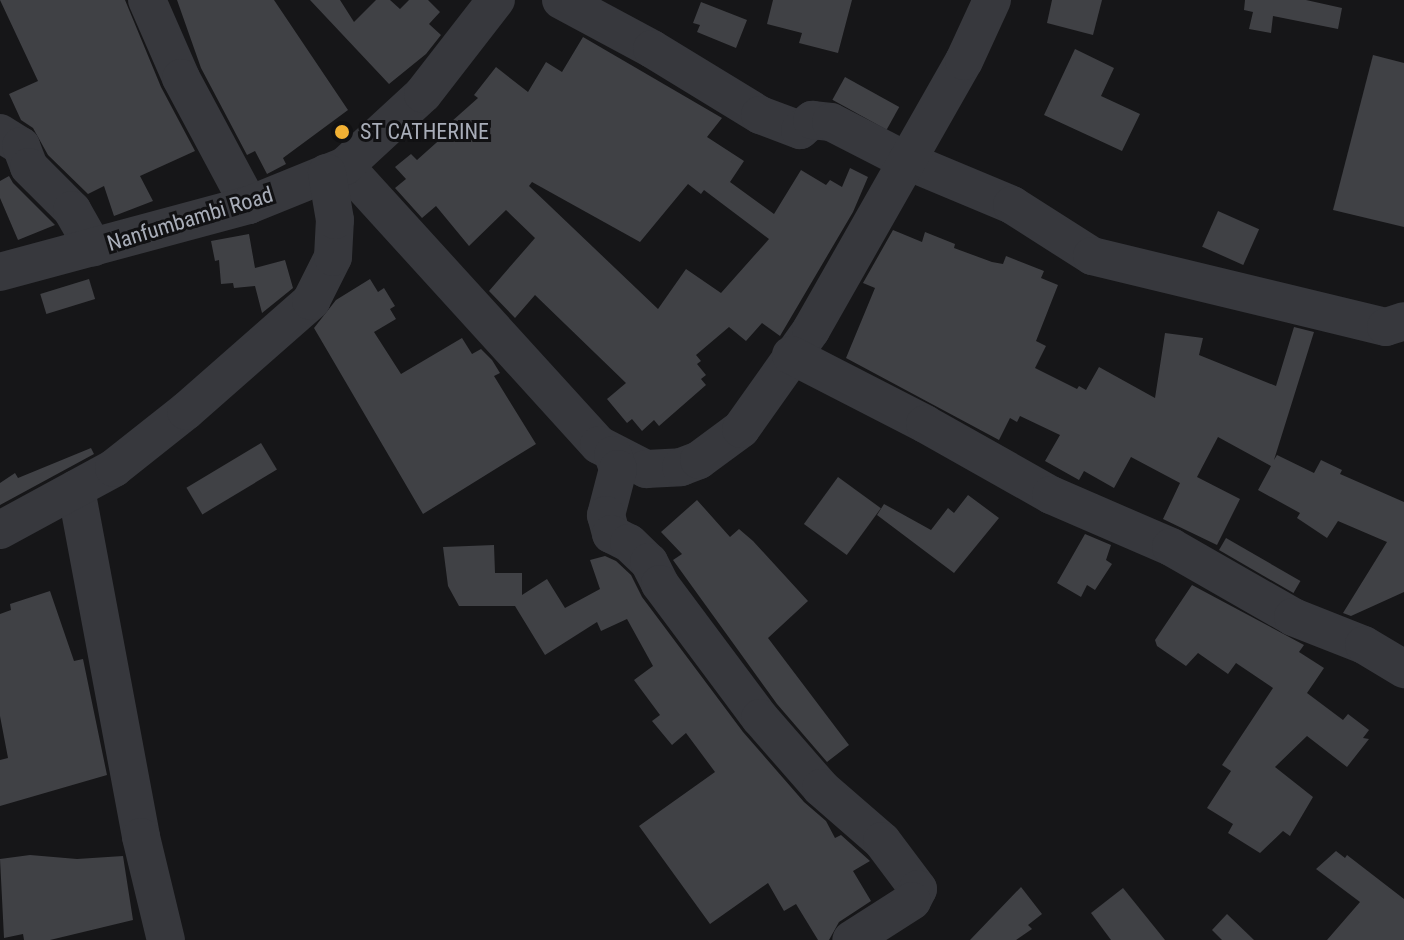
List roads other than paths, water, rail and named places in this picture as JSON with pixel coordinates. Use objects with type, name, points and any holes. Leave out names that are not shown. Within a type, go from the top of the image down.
[{"type":"street","points":[[147,0],[181,78],[249,205]]},
{"type":"street","name":"Nanfumbambi Road","points":[[0,272],[249,205],[336,170],[423,94],[496,0]]},
{"type":"street","points":[[561,0],[652,49],[760,115],[800,130],[812,120],[831,122],[907,161],[1012,205],[1092,256],[1386,327],[1404,321]]},
{"type":"street","points":[[336,170],[599,445],[613,455],[646,469],[681,467],[699,460],[741,429],[759,409],[828,302],[964,61],[992,0]]},
{"type":"street","points":[[0,133],[21,146],[29,167],[72,210],[93,247]]},
{"type":"street","points":[[0,530],[114,468],[311,301],[333,257],[336,170]]},
{"type":"street","points":[[791,355],[925,424],[1051,495],[1171,547],[1293,617],[1364,645],[1404,669]]},
{"type":"street","points":[[613,455],[618,469],[606,515],[611,534],[629,543],[649,562],[660,584],[760,718],[813,779],[882,841],[918,889],[912,901],[851,940]]},
{"type":"street","points":[[76,489],[141,837],[166,940]]},
{"type":"place","name":"ST CATHERINE","points":[[342,132]]}]
